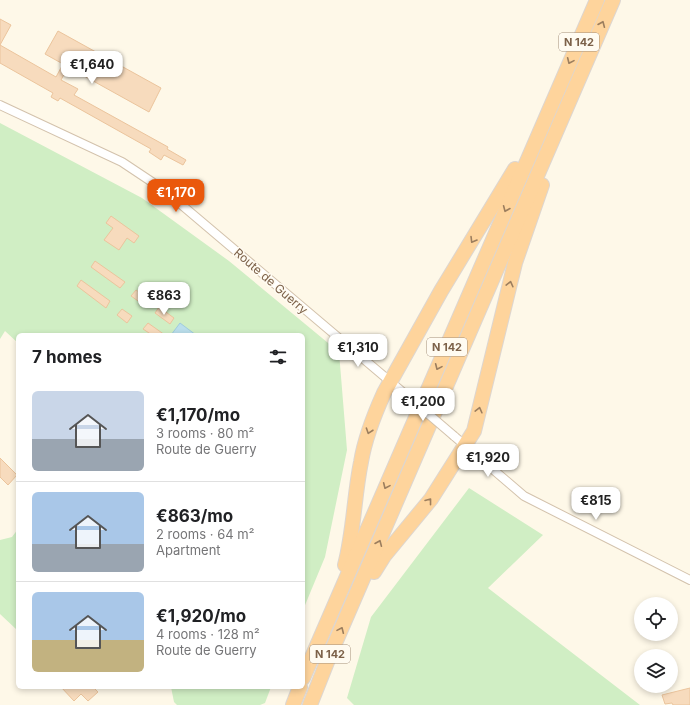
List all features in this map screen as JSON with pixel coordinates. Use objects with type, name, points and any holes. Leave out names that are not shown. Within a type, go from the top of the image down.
[{"type":"highway","name":"N 142","points":[[305,673],[597,0]]},
{"type":"highway","name":"N 142","points":[[310,705],[479,307],[612,0]]},
{"type":"highway","points":[[353,604],[384,556],[431,499],[474,431],[515,263],[534,205],[592,47]]},
{"type":"highway","points":[[332,609],[348,553],[360,463],[376,409],[441,291],[508,182],[560,84]]},
{"type":"highway","points":[[293,705],[299,689]]},
{"type":"street","name":"Route de Guerry","points":[[0,105],[122,162],[164,190],[524,496],[690,580]]},
{"type":"green space","points":[[0,123],[142,198],[229,261],[339,352],[347,450],[325,557],[305,605],[305,333],[16,333],[16,341],[5,331],[0,339]]},
{"type":"green space","points":[[469,488],[543,535],[488,588],[640,705],[354,705],[347,698],[371,617]]},
{"type":"green space","points":[[16,532],[16,629],[0,614],[0,540],[12,537]]},
{"type":"green space","points":[[171,689],[270,689],[265,703],[260,705],[177,705],[174,702]]},
{"type":"water","points":[[180,323],[193,333],[172,333]]},
{"type":"building","points":[[0,19],[11,25],[0,45]]},
{"type":"building","points":[[58,31],[161,88],[149,112],[68,67],[61,80],[78,89],[74,95],[168,147],[167,149],[186,160],[183,165],[164,155],[161,160],[149,152],[151,149],[60,98],[58,101],[51,97],[53,93],[0,63],[0,45],[56,77],[63,64],[45,54]]},
{"type":"building","points":[[111,216],[139,236],[134,243],[127,238],[119,250],[104,240],[113,228],[106,223]]},
{"type":"building","points":[[95,261],[125,282],[120,288],[91,267]]},
{"type":"building","points":[[81,280],[110,301],[106,308],[77,286]]},
{"type":"building","points":[[136,290],[146,297],[141,303],[131,296]]},
{"type":"building","points":[[159,307],[174,318],[170,324],[155,313]]},
{"type":"building","points":[[122,309],[132,316],[127,323],[117,315]]},
{"type":"building","points":[[148,323],[162,333],[149,333],[143,329]]},
{"type":"building","points":[[0,458],[16,474],[16,476],[8,485],[0,477]]},
{"type":"building","points":[[690,688],[690,705],[673,705],[672,703],[665,704],[662,695],[678,693],[678,691]]},
{"type":"building","points":[[63,689],[95,689],[98,692],[88,701],[81,694],[74,701]]}]
